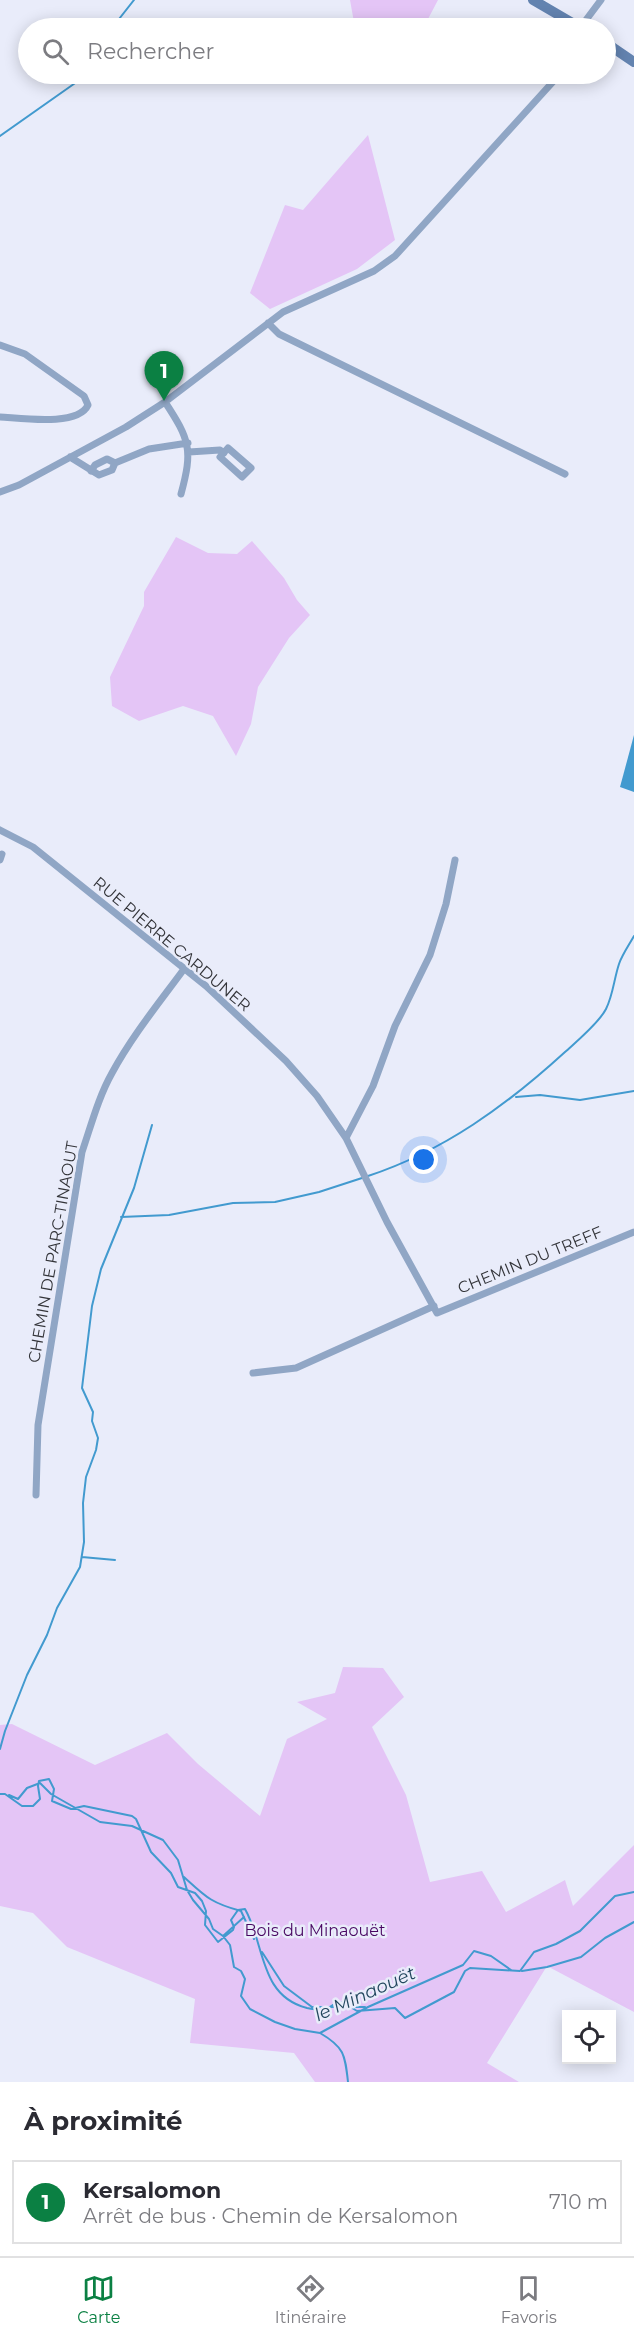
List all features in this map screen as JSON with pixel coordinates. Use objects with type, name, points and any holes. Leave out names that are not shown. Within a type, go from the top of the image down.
[{"type":"main road","points":[[533,0],[564,18]]},
{"type":"main road","points":[[616,50],[634,62]]},
{"type":"street","points":[[588,18],[601,0]]},
{"type":"street","points":[[0,492],[19,485],[165,402],[283,312],[374,271],[395,256],[551,84]]},
{"type":"street","points":[[268,323],[279,334],[565,474]]},
{"type":"street","points":[[0,345],[25,354],[84,396],[88,405],[85,411],[74,417],[56,420],[0,417]]},
{"type":"street","points":[[165,402],[180,424],[188,443],[189,466],[181,494]]},
{"type":"street","points":[[70,457],[99,475],[112,470],[115,463],[148,449],[188,443]]},
{"type":"street","points":[[189,452],[220,450],[224,453]]},
{"type":"street","points":[[91,471],[95,465],[107,459],[115,463]]},
{"type":"street","name":"RUE PIERRE CARDUNER","points":[[0,830],[33,847],[206,986],[286,1061],[317,1096],[346,1138],[387,1222],[435,1309]]},
{"type":"street","points":[[346,1138],[373,1086],[395,1026],[430,955],[446,904],[454,860]]},
{"type":"street","name":"CHEMIN DE PARC-TINAOUT","points":[[36,1495],[38,1425],[82,1152],[111,1073],[144,1022],[184,969]]},
{"type":"street","name":"CHEMIN DU TREFF","points":[[253,1373],[296,1368],[435,1309],[634,1232]]},
{"type":"green space","points":[[350,0],[438,0],[429,18],[353,18]]},
{"type":"green space","points":[[368,135],[395,240],[357,269],[270,309],[250,293],[285,205],[303,210]]},
{"type":"green space","points":[[176,537],[208,553],[237,554],[252,541],[284,578],[297,600],[310,615],[289,638],[258,687],[251,724],[236,756],[213,716],[183,706],[139,721],[112,706],[110,677],[144,606],[144,592]]},
{"type":"green space","name":"Bois du Minaouët","points":[[343,1667],[383,1668],[404,1697],[372,1727],[406,1795],[430,1882],[482,1871],[506,1912],[565,1880],[573,1906],[634,1845],[634,2012],[547,1966],[487,2063],[519,2082],[315,2082],[294,2053],[190,2043],[195,1999],[67,1947],[33,1913],[0,1906],[0,1725],[12,1724],[95,1765],[167,1733],[198,1764],[260,1816],[287,1739],[327,1719],[297,1702],[335,1693]]},
{"type":"water","points":[[634,735],[634,792],[620,787]]},
{"type":"waterway","points":[[120,18],[134,0]]},
{"type":"waterway","points":[[0,136],[74,84]]},
{"type":"waterway","points":[[368,1176],[423,1154],[448,1140],[497,1108],[543,1072],[603,1014],[620,961],[634,936]]},
{"type":"waterway","points":[[516,1097],[540,1095],[580,1100],[634,1091]]},
{"type":"waterway","points":[[0,1749],[27,1675],[47,1635],[57,1608],[80,1567],[84,1542],[83,1503],[86,1477],[98,1438],[92,1421],[93,1412],[82,1388],[92,1306],[101,1269],[134,1188],[152,1125]]},
{"type":"waterway","points":[[121,1217],[169,1215],[233,1203],[275,1202],[319,1192],[362,1178]]},
{"type":"waterway","points":[[82,1557],[115,1560]]},
{"type":"waterway","points":[[0,1794],[5,1794],[22,1806],[33,1806],[40,1799],[39,1781],[49,1779],[54,1789],[52,1801],[71,1809],[84,1806],[132,1816],[136,1819],[151,1852],[171,1873],[178,1887],[195,1893],[202,1901],[206,1911],[205,1925],[218,1942],[233,1930],[231,1920],[238,1910],[245,1909],[272,1981],[291,2002],[312,2009],[326,2009],[337,2002],[344,2003],[357,2011],[395,2008],[405,2018],[454,1992],[465,1971],[470,1968],[520,1971],[534,1952],[556,1944],[580,1931],[615,1896],[634,1892]]},
{"type":"waterway","name":"le Minaouët","points":[[9,1795],[18,1799],[27,1788],[40,1783],[51,1794],[100,1822],[132,1826],[163,1840],[178,1860],[187,1890],[193,1900],[209,1919],[213,1929],[230,1945],[234,1967],[241,1971],[245,1979],[241,1996],[250,2009],[295,2029],[320,2033],[368,2007],[463,1965],[474,1951],[491,1956],[511,1970]]},
{"type":"waterway","points":[[184,1877],[210,1898],[241,1911],[254,1939]]},
{"type":"waterway","points":[[223,1936],[244,1917]]},
{"type":"waterway","name":"le Minaouët","points":[[522,1971],[547,1967],[581,1957],[605,1938],[634,1922]]},
{"type":"waterway","points":[[262,1952],[284,1986],[312,2007],[365,2007]]},
{"type":"waterway","points":[[320,2033],[339,2047],[342,2052],[348,2082]]},
{"type":"place","name":"Kersalomon","points":[[164,401]]}]
